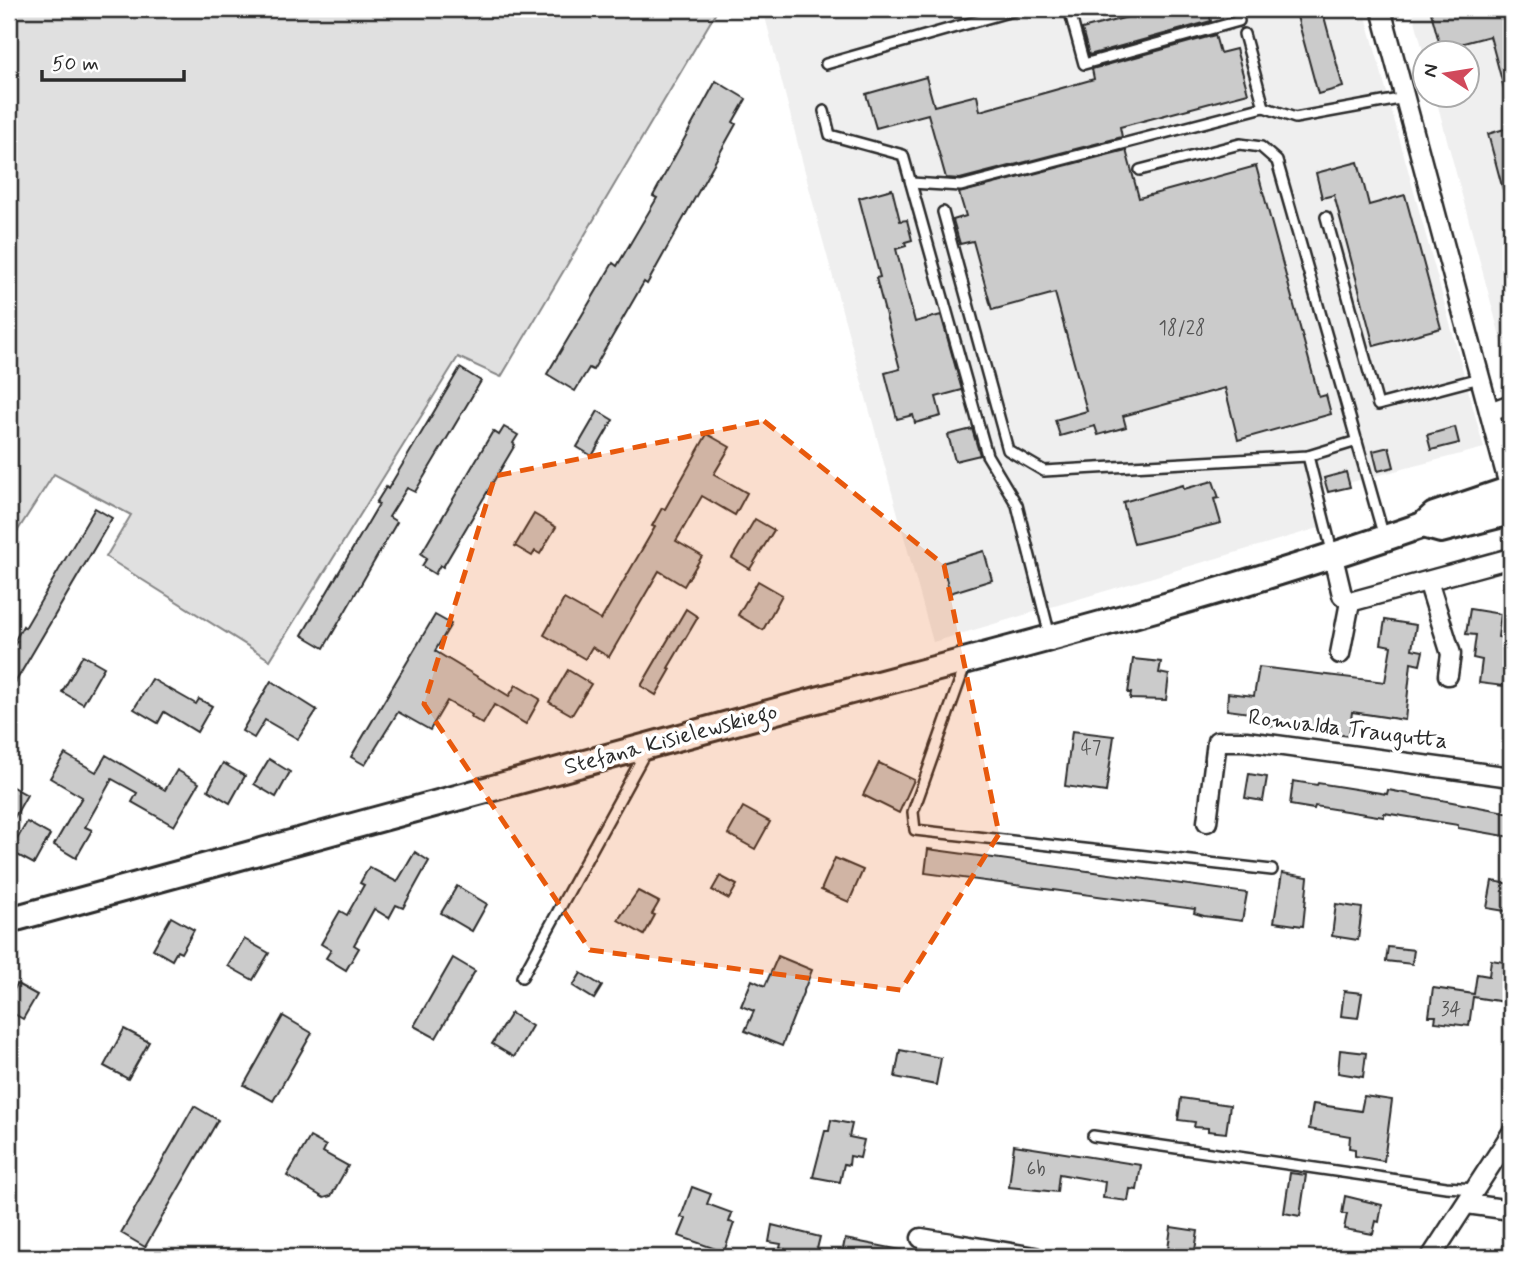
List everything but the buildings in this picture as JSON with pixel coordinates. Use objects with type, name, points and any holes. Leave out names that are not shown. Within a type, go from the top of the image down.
[{"type":"main road","name":"Stefana Kisielewskiego","points":[[9,920],[967,661],[1333,556],[1423,525],[1434,515],[1511,496]]},
{"type":"street","points":[[1381,9],[1511,496]]},
{"type":"street","points":[[1490,412],[1506,406],[1511,408]]},
{"type":"street","points":[[1333,556],[1342,595],[1350,602]]},
{"type":"street","points":[[1350,602],[1510,562]]},
{"type":"street","points":[[1428,581],[1451,654],[1448,675]]},
{"type":"street","points":[[1340,654],[1350,602]]},
{"type":"street","name":"Romualda Traugutta","points":[[1207,822],[1217,741],[1246,741],[1511,777]]},
{"type":"street","points":[[1431,1257],[1511,1134]]},
{"type":"street","points":[[1471,1196],[1511,1210]]},
{"type":"street","points":[[921,1238],[1035,1257]]},
{"type":"lane","points":[[827,64],[1020,9]]},
{"type":"lane","points":[[1069,9],[1084,64],[1239,21],[1236,9]]},
{"type":"lane","points":[[1244,34],[1264,107]]},
{"type":"lane","points":[[911,183],[961,186],[1264,107],[1295,118],[1405,98]]},
{"type":"lane","points":[[824,111],[830,135],[903,155],[987,455],[1017,505],[1051,637]]},
{"type":"lane","points":[[1140,170],[1240,144],[1261,147],[1277,161],[1384,538]]},
{"type":"lane","points":[[943,212],[1008,450],[1044,471],[1308,456],[1357,441]]},
{"type":"lane","points":[[1326,216],[1378,405],[1480,378]]},
{"type":"lane","points":[[1308,456],[1333,556]]},
{"type":"lane","points":[[967,661],[913,812],[915,830],[1272,870]]},
{"type":"lane","points":[[522,977],[649,746]]},
{"type":"lane","points":[[1093,1136],[1446,1187],[1471,1196]]},
{"type":"highlighted area","points":[[764,421],[944,565],[999,834],[901,990],[590,950],[424,704],[495,476]]},
{"type":"shaded area","points":[[9,9],[718,9],[501,377],[458,357],[270,660],[106,557],[131,515],[54,474],[9,544]]},
{"type":"shaded area","points":[[763,9],[1364,9],[1484,448],[1313,492],[1322,527],[933,642],[820,230]]},
{"type":"shaded area","points":[[1412,9],[1511,9],[1511,377],[1439,108],[1482,108],[1482,38],[1420,38]]}]
